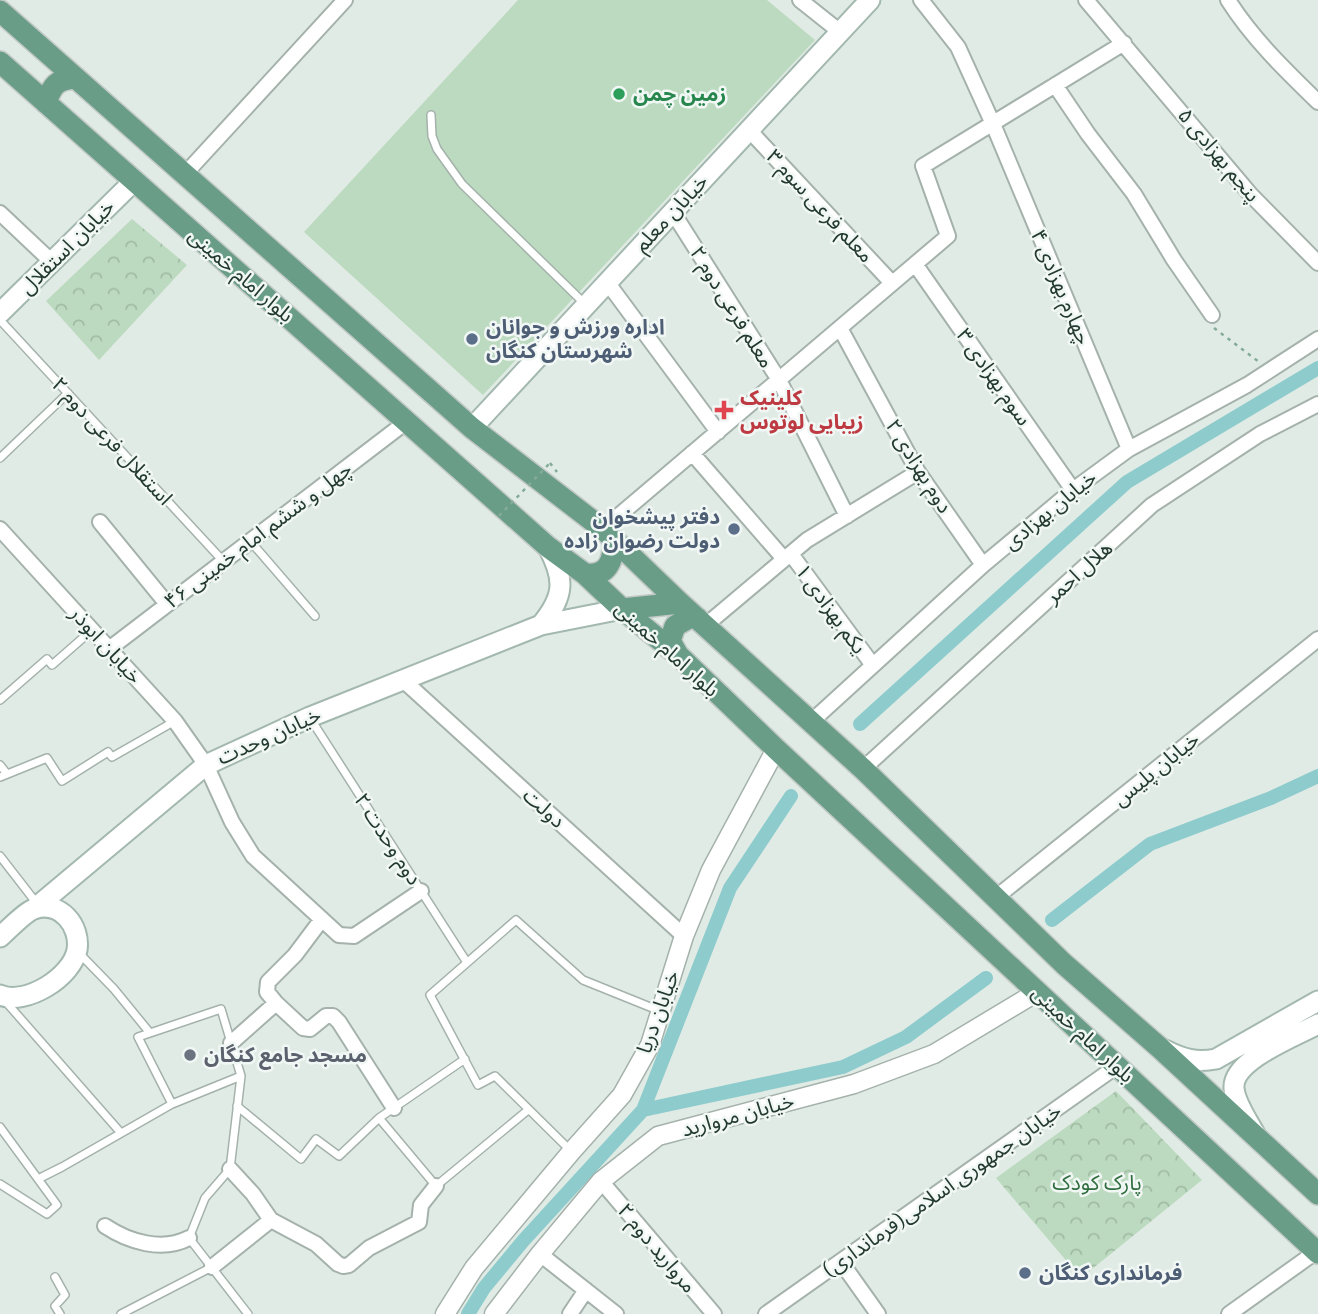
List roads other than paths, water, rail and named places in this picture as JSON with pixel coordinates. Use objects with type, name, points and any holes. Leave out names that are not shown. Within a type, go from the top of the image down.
[{"type":"main road","name":"خیابان معلم","points":[[472,428],[870,0]]},
{"type":"main road","name":"بلوار امام خمینی","points":[[0,11],[472,428],[608,535],[863,769],[1063,964],[1160,1048],[1318,1194]]},
{"type":"main road","points":[[7,69],[26,74],[43,62],[46,51]]},
{"type":"main road","name":"بلوار امام خمینی","points":[[7,69],[548,547],[585,574],[678,655],[1317,1252]]},
{"type":"main road","points":[[46,103],[55,83],[76,78]]},
{"type":"main road","name":"خیابان استقلال","points":[[0,313],[134,181]]},
{"type":"main road","points":[[585,574],[597,574],[610,564],[614,553],[608,535]]},
{"type":"main road","points":[[541,625],[554,610],[561,588],[558,567],[548,547]]},
{"type":"main road","points":[[622,609],[680,603]]},
{"type":"main road","name":"خیابان وحدت","points":[[0,937],[206,765],[310,717],[541,625],[622,609]]},
{"type":"main road","points":[[678,655],[670,641],[671,633],[681,620],[701,622]]},
{"type":"main road","points":[[1,996],[16,998],[34,994],[68,967],[77,951],[76,931],[68,916],[53,909],[36,907]]},
{"type":"main road","points":[[1160,1048],[1182,1059],[1201,1062],[1216,1059],[1318,1001]]},
{"type":"main road","points":[[1255,1135],[1234,1090],[1235,1075],[1247,1062],[1318,1024]]},
{"type":"street","points":[[185,174],[345,0]]},
{"type":"street","points":[[800,0],[839,31]]},
{"type":"street","name":"چهارم بهزادی ۴","points":[[921,0],[958,47],[1129,449]]},
{"type":"street","name":"پنجم بهزادی ۵","points":[[1086,0],[1251,195],[1318,263]]},
{"type":"street","points":[[1228,0],[1240,20],[1281,67],[1318,102]]},
{"type":"street","points":[[608,535],[692,453],[948,236],[923,166],[1124,43]]},
{"type":"street","points":[[1055,85],[1134,194],[1174,260],[1212,315]]},
{"type":"street","name":"معلم فرعی سوم ۳","points":[[748,129],[892,283]]},
{"type":"street","name":"معلم فرعی دوم ۲","points":[[672,211],[779,380],[847,516]]},
{"type":"street","points":[[0,213],[52,262]]},
{"type":"street","name":"سوم بهزادی ۳","points":[[915,264],[1073,490]]},
{"type":"street","points":[[607,282],[718,432]]},
{"type":"street","name":"دوم بهزادی ۲","points":[[840,328],[918,472],[983,565]]},
{"type":"street","name":"خیابان بهزادی","points":[[812,722],[872,664],[983,565],[1073,490],[1129,449],[1247,385],[1318,339]]},
{"type":"street","name":"هلال احمر","points":[[863,769],[1152,505],[1260,434],[1318,404]]},
{"type":"street","name":"چهل و ششم امام خمینی ۴۶","points":[[109,649],[407,422]]},
{"type":"street","name":"یکم بهزادی ۱","points":[[692,453],[787,557],[872,664]]},
{"type":"street","points":[[701,622],[807,540],[918,472]]},
{"type":"street","points":[[100,522],[167,604]]},
{"type":"street","name":"خیابان ابوذر","points":[[0,529],[175,721],[206,765],[232,822],[253,856],[339,935],[354,936],[421,891]]},
{"type":"street","name":"خیابان پلیس","points":[[994,899],[1318,639]]},
{"type":"street","name":"دولت","points":[[403,680],[684,936]]},
{"type":"street","name":"خیابان دریا","points":[[445,1314],[474,1268],[622,1095],[650,1045],[684,936],[711,870],[776,749]]},
{"type":"street","points":[[322,919],[295,955],[268,982],[267,992],[303,1028],[310,1029],[326,1016],[332,1016],[339,1022],[394,1108]]},
{"type":"street","name":"خیابان مروارید","points":[[494,1314],[601,1181],[658,1136],[854,1084],[934,1054],[1037,992]]},
{"type":"street","points":[[231,1043],[276,1003]]},
{"type":"street","name":"خیابان جمهوری اسلامی(فرمانداری)","points":[[766,1314],[1117,1066]]},
{"type":"street","points":[[230,1169],[253,1194],[271,1220],[316,1244],[338,1264],[349,1265],[369,1248],[419,1222],[421,1205],[436,1186]]},
{"type":"street","name":"مروارید دوم ۲","points":[[601,1181],[714,1314]]},
{"type":"street","points":[[212,1267],[271,1220]]},
{"type":"street","points":[[105,1226],[123,1238],[164,1246],[189,1238]]},
{"type":"street","points":[[1229,1314],[1317,1252]]},
{"type":"street","points":[[540,1254],[616,1314]]},
{"type":"street","points":[[841,1262],[878,1314]]},
{"type":"street","points":[[570,1314],[586,1290]]},
{"type":"lane","points":[[431,114],[432,136],[437,149],[462,184],[586,305]]},
{"type":"lane","name":"استقلال فرعی دوم ۲","points":[[0,320],[224,562]]},
{"type":"lane","points":[[0,458],[68,393]]},
{"type":"lane","points":[[251,542],[315,616]]},
{"type":"lane","points":[[2,695],[47,659],[52,665],[92,630]]},
{"type":"lane","name":"دوم وحدت ۲","points":[[310,717],[466,961]]},
{"type":"lane","points":[[0,765],[4,775],[47,758],[62,781],[108,752],[112,757],[175,721]]},
{"type":"lane","points":[[0,856],[36,907]]},
{"type":"lane","points":[[572,1151],[495,1076],[478,1085],[430,995],[516,920],[583,980],[660,1012]]},
{"type":"lane","points":[[77,951],[114,989],[150,1033]]},
{"type":"lane","points":[[1,996],[121,1133]]},
{"type":"lane","points":[[172,1104],[138,1037],[221,1009],[240,1076],[230,1169],[205,1198],[189,1238],[248,1314]]},
{"type":"lane","points":[[237,1106],[301,1159],[316,1139],[340,1156],[379,1118],[465,1059]]},
{"type":"lane","points":[[38,1179],[172,1104],[240,1076]]},
{"type":"lane","points":[[379,1118],[436,1186],[528,1110]]},
{"type":"lane","points":[[0,1127],[57,1205],[47,1214],[0,1184]]},
{"type":"lane","points":[[121,1314],[212,1267]]},
{"type":"lane","points":[[55,1277],[65,1295],[55,1306],[60,1314]]},
{"type":"waterway","points":[[860,724],[1127,482],[1318,368]]},
{"type":"waterway","points":[[1052,920],[1150,844],[1271,798],[1318,776]]},
{"type":"waterway","points":[[468,1314],[484,1288],[523,1241],[643,1110],[730,888],[791,796]]},
{"type":"waterway","points":[[643,1110],[843,1067],[906,1037],[986,978]]},
{"type":"place","name":"زمین چمن","points":[[619,94]]},
{"type":"place","name":"اداره ورزش و جوانان شهرستان کنگان","points":[[472,339]]},
{"type":"place","name":"کلینیک زیبایی لوتوس","points":[[724,410]]},
{"type":"place","name":"دفتر پیشخوان دولت رضوان زاده","points":[[734,529]]},
{"type":"place","name":"مسجد جامع کنگان","points":[[190,1055]]},
{"type":"place","name":"فرمانداری کنگان","points":[[1025,1273]]},
{"type":"park label","name":"پارک کودک","points":[[1097,1183]]}]
